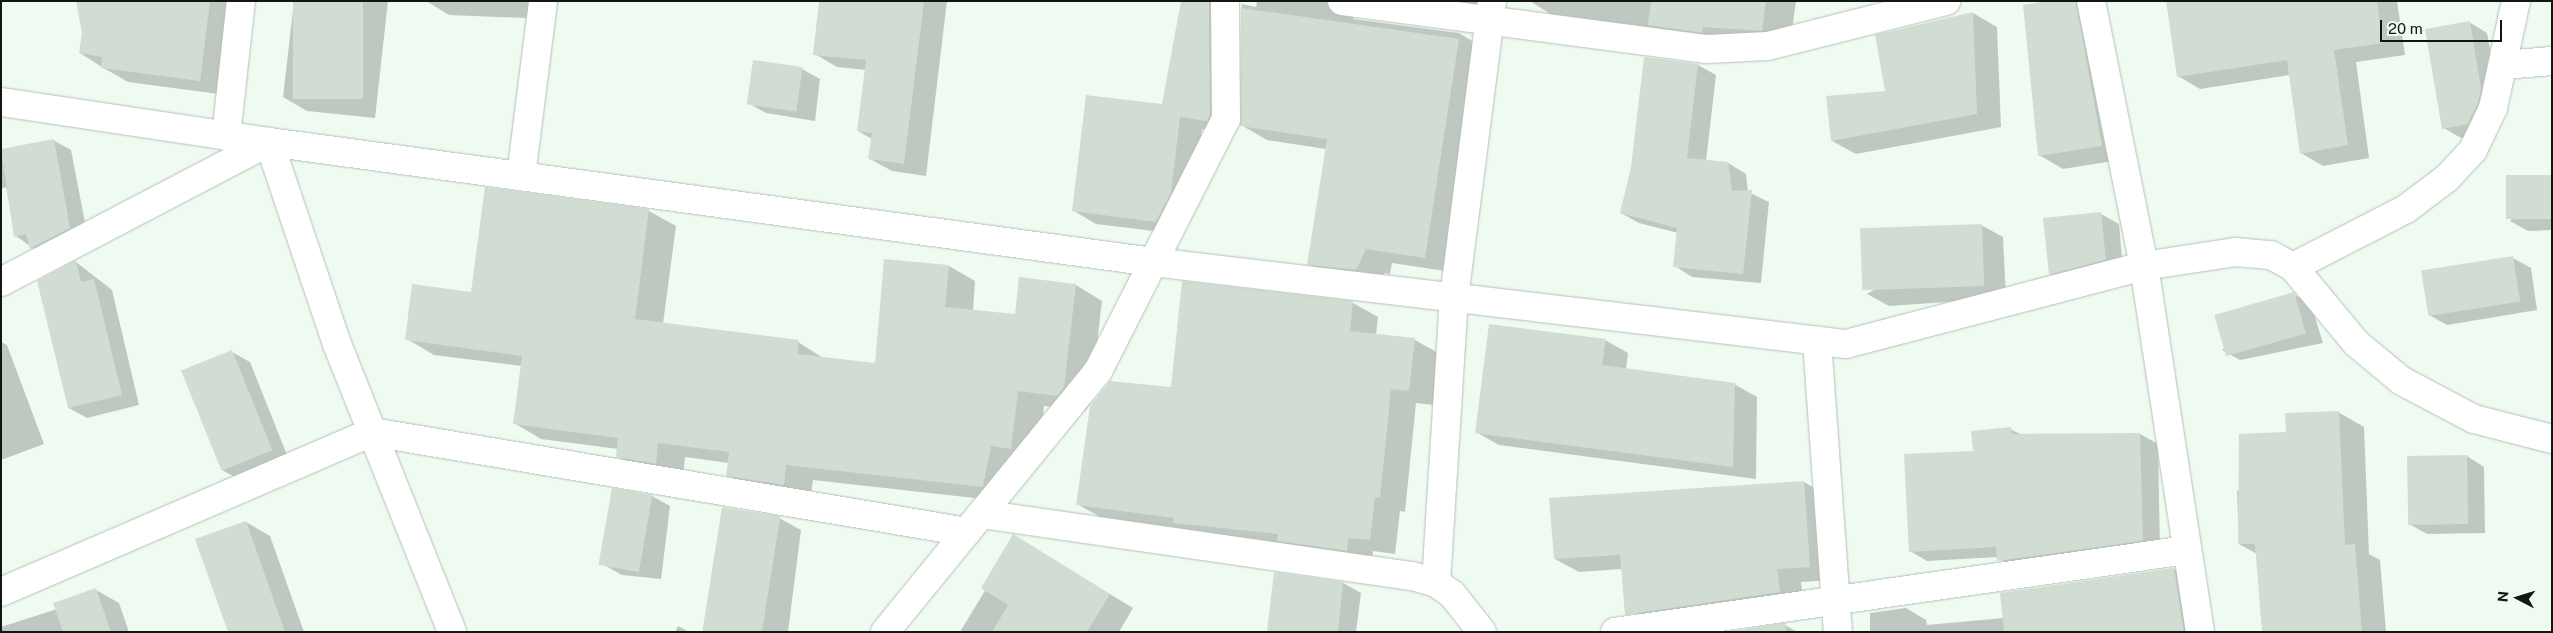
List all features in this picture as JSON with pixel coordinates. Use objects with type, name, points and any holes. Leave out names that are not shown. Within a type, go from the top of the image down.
[{"type":"street","points":[[226,136],[241,1]]},
{"type":"street","points":[[521,176],[543,1]]},
{"type":"street","points":[[885,632],[1098,371],[1226,119],[1225,1]]},
{"type":"street","points":[[1342,1],[1491,10],[1707,49],[1768,46],[1946,1]]},
{"type":"street","points":[[2091,1],[2144,266],[2200,632]]},
{"type":"street","points":[[2293,267],[2406,209],[2447,178],[2473,150],[2493,108],[2504,65],[2516,1]]},
{"type":"street","points":[[1436,583],[1454,298],[1491,10]]},
{"type":"street","points":[[2504,65],[2552,61]]},
{"type":"street","points":[[1,102],[226,136],[1153,262],[1846,344],[2144,266],[2235,252],[2271,255],[2293,267],[2356,343],[2402,381],[2474,419],[2552,439]]},
{"type":"street","points":[[1,282],[270,142]]},
{"type":"street","points":[[270,142],[337,344],[452,632]]},
{"type":"street","points":[[1817,341],[1838,632]]},
{"type":"street","points":[[1,592],[372,432],[974,523],[1436,583],[1467,610],[1482,632]]},
{"type":"street","points":[[1616,632],[2187,550]]},
{"type":"building","points":[[76,1],[210,1],[200,81],[101,68],[102,57],[79,53],[82,33]]},
{"type":"building","points":[[293,1],[363,1],[363,99],[293,99]]},
{"type":"building","points":[[819,1],[924,1],[904,164],[868,159],[872,133],[857,131],[866,60],[813,55]]},
{"type":"building","points":[[1181,1],[1209,1],[1210,115],[1207,121],[1180,117],[1171,193],[1156,222],[1072,211],[1086,95],[1162,104]]},
{"type":"building","points":[[1651,1],[1766,1],[1762,31],[1703,27],[1702,33],[1648,25]]},
{"type":"building","points":[[2048,1],[2076,1],[2102,146],[2038,156],[2023,5]]},
{"type":"building","points":[[2166,1],[2377,1],[2383,43],[2334,50],[2348,145],[2300,154],[2287,60],[2177,77]]},
{"type":"building","points":[[1241,8],[1459,39],[1425,258],[1366,249],[1356,270],[1307,265],[1327,139],[1240,126]]},
{"type":"building","points":[[1973,12],[1977,114],[1831,141],[1826,96],[1885,91],[1875,35]]},
{"type":"building","points":[[2470,21],[2481,89],[2478,103],[2468,124],[2442,129],[2425,29]]},
{"type":"building","points":[[1644,57],[1698,64],[1687,158],[1728,162],[1732,191],[1752,190],[1743,274],[1673,267],[1677,228],[1620,213],[1631,167]]},
{"type":"building","points":[[753,60],[803,67],[796,112],[747,105]]},
{"type":"building","points":[[54,139],[70,228],[30,249],[26,234],[14,237],[1,149]]},
{"type":"building","points":[[2506,175],[2552,175],[2552,219],[2506,219]]},
{"type":"building","points":[[485,187],[649,209],[635,319],[799,340],[797,354],[875,363],[884,259],[949,265],[945,307],[1015,314],[1019,277],[1076,284],[1064,388],[1057,396],[1018,391],[1011,449],[991,446],[983,487],[786,465],[784,485],[726,476],[729,452],[658,443],[656,464],[616,457],[618,438],[513,424],[522,356],[405,340],[412,284],[471,292]]},
{"type":"building","points":[[2101,212],[2106,260],[2049,275],[2043,218]]},
{"type":"building","points":[[1982,224],[1984,286],[1862,290],[1860,228]]},
{"type":"building","points":[[2513,256],[2520,301],[2428,316],[2421,271]]},
{"type":"building","points":[[76,260],[81,282],[94,279],[122,395],[68,408],[37,281]]},
{"type":"building","points":[[1182,281],[1353,301],[1350,331],[1415,338],[1409,391],[1391,389],[1380,498],[1375,497],[1370,540],[1348,538],[1347,551],[1277,541],[1278,534],[1173,523],[1174,518],[1076,505],[1090,406],[1110,381],[1171,387]]},
{"type":"building","points":[[2294,292],[2306,333],[2226,356],[2214,315]]},
{"type":"building","points":[[1489,324],[1606,339],[1602,365],[1735,383],[1733,467],[1475,433]]},
{"type":"building","points":[[232,350],[272,450],[221,471],[181,371]]},
{"type":"building","points":[[2339,411],[2345,545],[2355,544],[2362,632],[2262,632],[2255,544],[2238,544],[2239,434],[2286,432],[2285,413]]},
{"type":"building","points":[[2011,427],[2012,434],[2140,433],[2143,541],[1997,561],[1996,547],[1909,552],[1904,454],[1973,451],[1971,431]]},
{"type":"building","points":[[2467,455],[2468,524],[2408,525],[2407,456]]},
{"type":"building","points":[[1804,481],[1810,567],[1777,569],[1780,592],[1625,615],[1620,555],[1554,559],[1549,498]]},
{"type":"building","points":[[612,488],[652,495],[639,572],[598,565]]},
{"type":"building","points":[[722,507],[780,516],[762,632],[702,631]]},
{"type":"building","points":[[246,521],[285,632],[228,632],[195,539]]},
{"type":"building","points":[[1013,534],[1110,594],[1087,632],[992,632],[1008,605],[981,588]]},
{"type":"building","points":[[2174,568],[2184,632],[2004,632],[2000,593]]},
{"type":"building","points":[[1274,572],[1343,582],[1338,632],[1267,632]]},
{"type":"building","points":[[96,588],[111,632],[63,632],[53,603]]},
{"type":"building","points":[[1785,623],[1786,632],[1727,632]]}]
